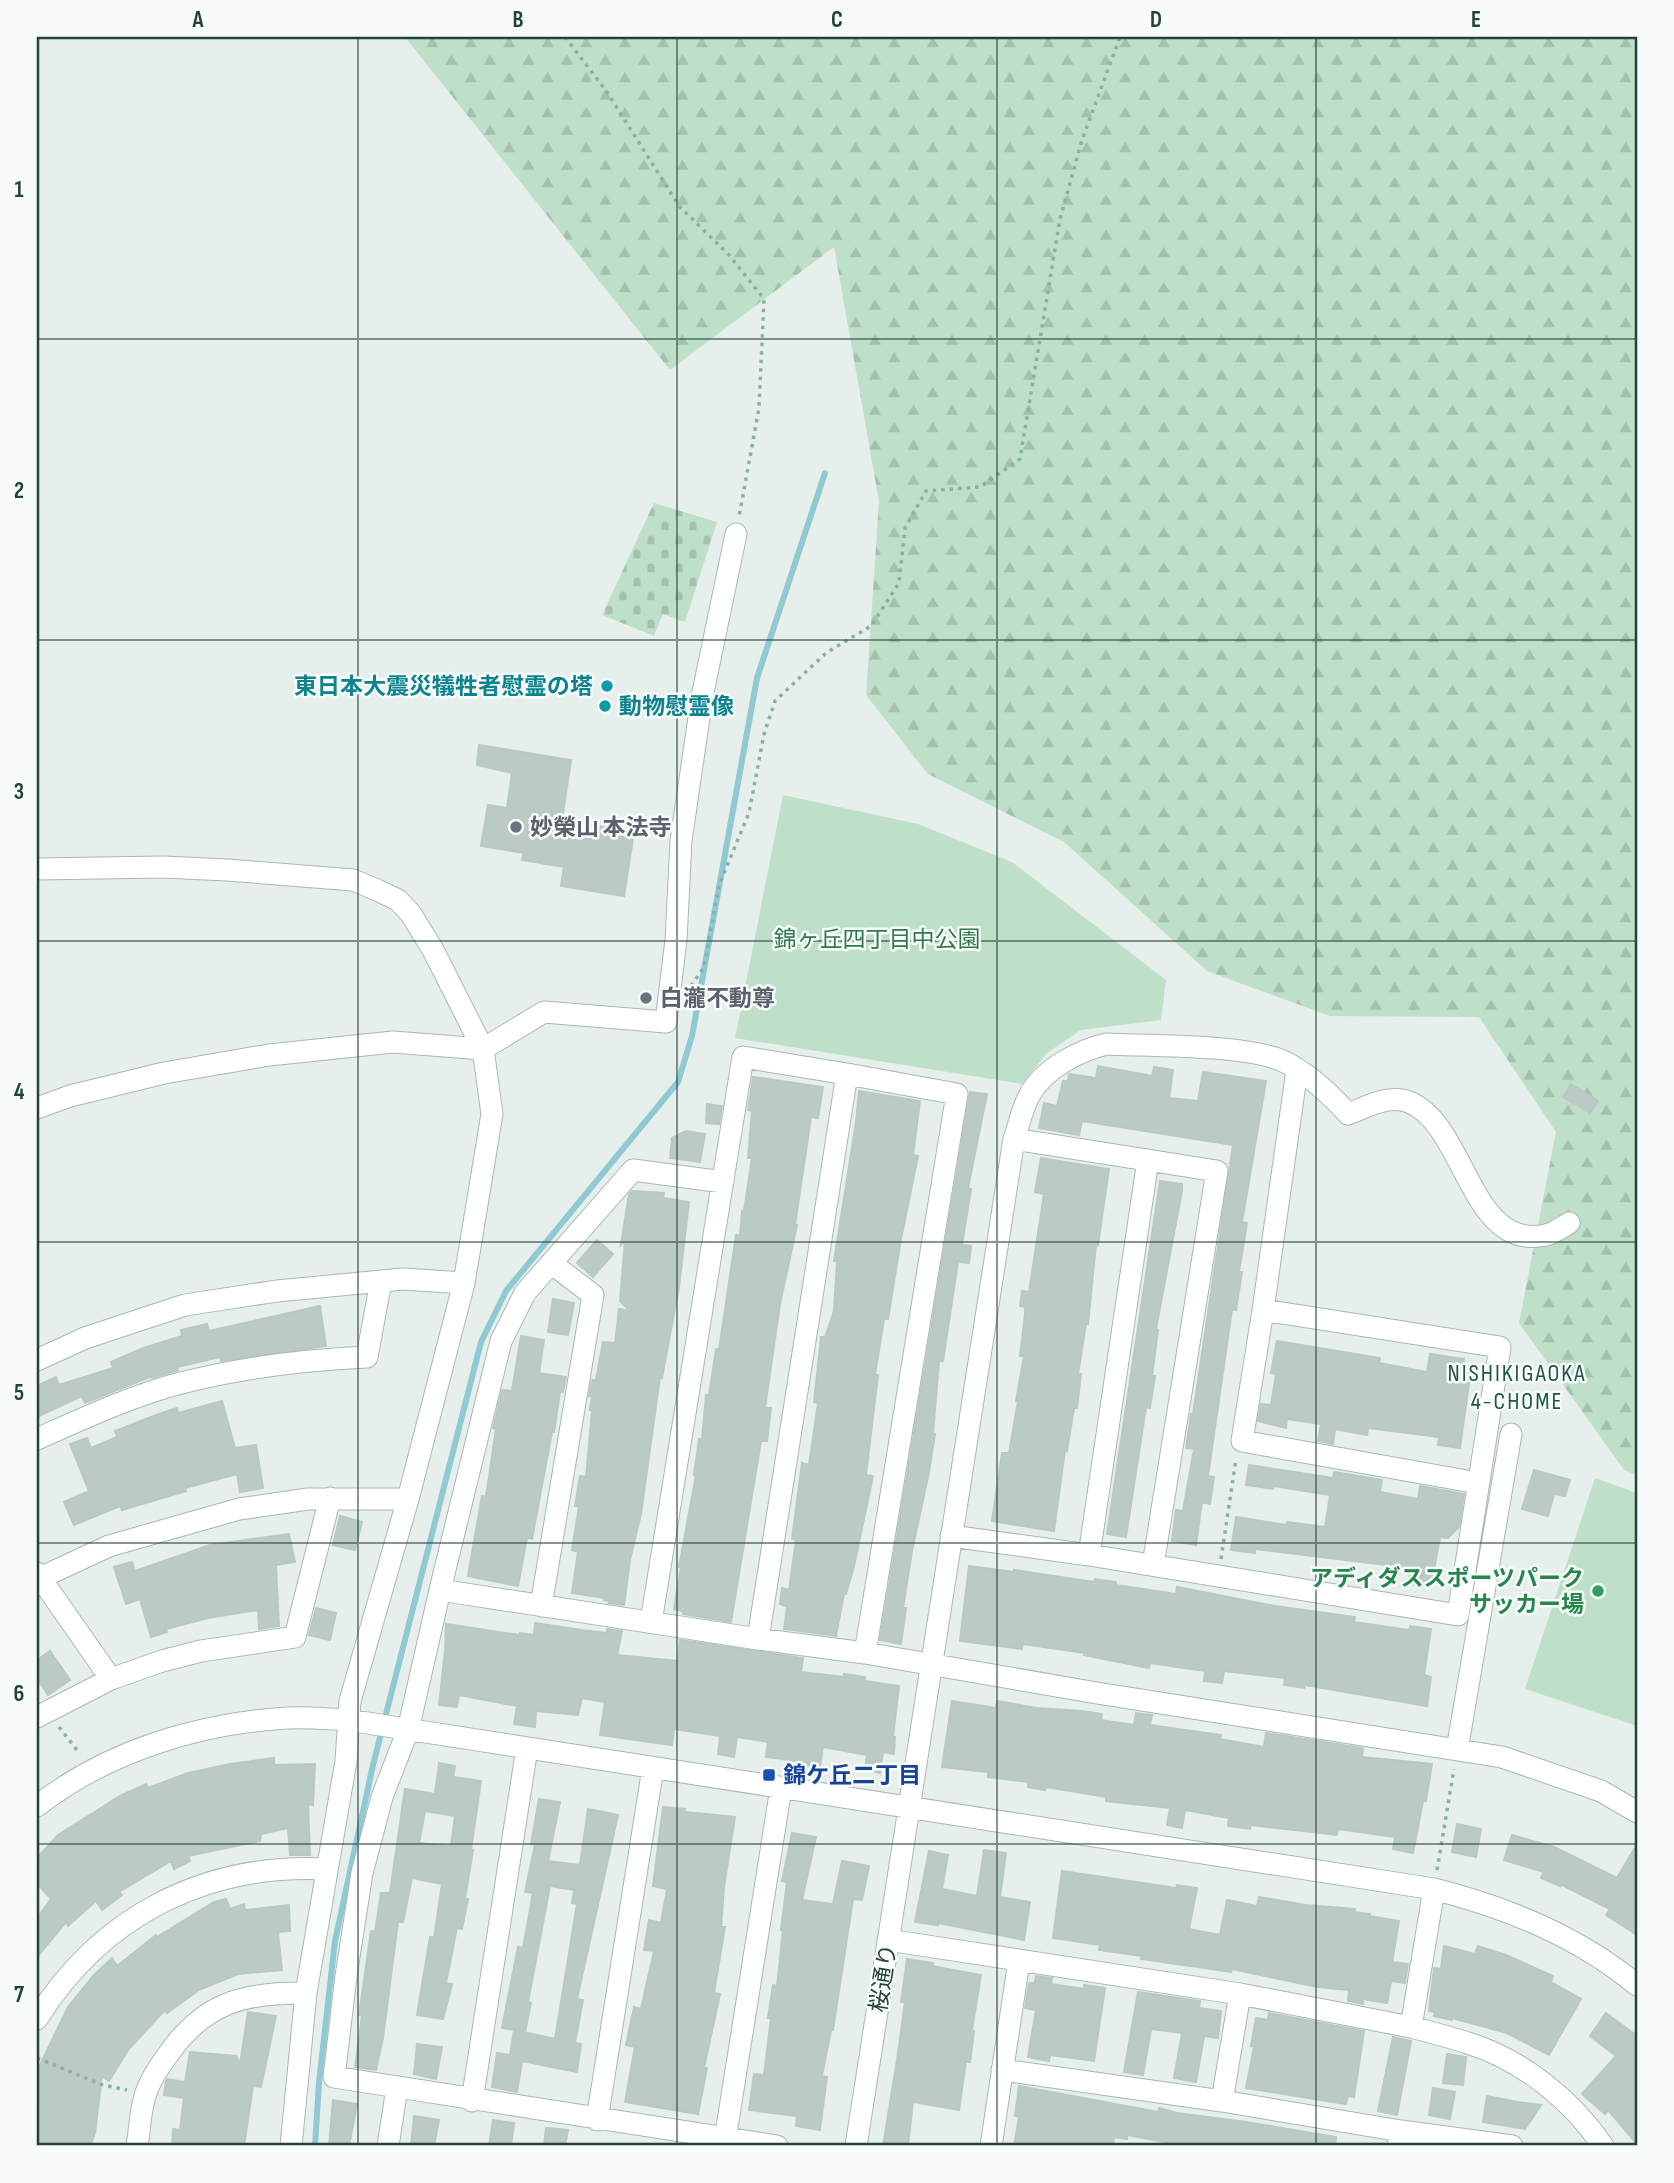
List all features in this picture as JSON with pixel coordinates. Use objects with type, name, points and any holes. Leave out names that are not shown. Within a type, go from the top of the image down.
[{"type":"street","points":[[37,1108],[70,1096],[164,1073],[269,1055],[393,1042],[483,1049],[544,1012],[666,1022],[676,940],[681,841],[702,697],[736,534]]},
{"type":"street","points":[[37,869],[163,867],[353,880],[398,900],[411,914],[433,950],[483,1049],[492,1114],[464,1283],[408,1499],[350,1701],[346,1761],[306,1993],[291,2146]]},
{"type":"street","name":"桜通り","points":[[856,2146],[1014,1139],[1028,1097],[1042,1077],[1089,1048],[1106,1044],[1258,1054],[1285,1062],[1324,1087],[1348,1114],[1384,1100],[1408,1102],[1426,1113],[1455,1156],[1479,1199],[1505,1230],[1522,1236],[1547,1235],[1569,1223]]},
{"type":"street","points":[[651,1622],[743,1057],[957,1094],[864,1653]]},
{"type":"street","points":[[1297,1070],[1242,1441],[1478,1483]]},
{"type":"street","points":[[758,1639],[847,1074]]},
{"type":"street","points":[[1014,1139],[1217,1171],[1153,1565]]},
{"type":"street","points":[[1089,1555],[1148,1160]]},
{"type":"street","points":[[723,1182],[633,1170],[524,1293],[501,1341],[440,1590],[362,1873],[334,2077],[724,2143],[777,2146]]},
{"type":"street","points":[[541,1606],[593,1296],[551,1263]]},
{"type":"street","points":[[37,1360],[85,1338],[185,1305],[277,1291],[403,1279],[464,1283]]},
{"type":"street","points":[[37,1439],[104,1409],[180,1384],[249,1368],[307,1360],[367,1357],[381,1281]]},
{"type":"street","points":[[951,1536],[1089,1555],[1458,1615],[1500,1347],[1263,1310]]},
{"type":"street","points":[[1457,1750],[1511,1434]]},
{"type":"street","points":[[111,1679],[38,1576],[109,1546],[151,1532],[259,1505],[330,1497],[408,1499]]},
{"type":"street","points":[[37,1717],[111,1679],[162,1661],[201,1651],[295,1637],[330,1497]]},
{"type":"street","points":[[440,1590],[864,1653],[1502,1757],[1601,1791],[1637,1812]]},
{"type":"street","points":[[37,1806],[91,1771],[126,1754],[166,1740],[250,1721],[291,1718],[348,1720],[908,1809],[1436,1880],[1570,1939],[1637,1984]]},
{"type":"street","points":[[472,2101],[527,1748]]},
{"type":"street","points":[[597,2120],[653,1768]]},
{"type":"street","points":[[724,2143],[781,1788]]},
{"type":"street","points":[[37,2019],[83,1957],[127,1923],[175,1896],[235,1875],[293,1867],[326,1869]]},
{"type":"street","points":[[1411,2027],[1436,1880]]},
{"type":"street","points":[[888,1940],[1240,1994],[1411,2027],[1469,2043],[1522,2068],[1559,2096],[1603,2146]]},
{"type":"street","points":[[991,2146],[1019,1961]]},
{"type":"street","points":[[138,2146],[146,2094],[159,2068],[190,2027],[223,2004],[246,1997],[270,1993],[306,1993]]},
{"type":"street","points":[[1222,2101],[1240,1994]]},
{"type":"street","points":[[1002,2070],[1222,2101],[1399,2138],[1512,2146]]},
{"type":"street","points":[[388,2146],[397,2088]]},
{"type":"path","points":[[565,37],[607,92],[679,206],[729,255],[764,299],[760,408],[736,534]]},
{"type":"path","points":[[689,989],[704,967],[719,885],[749,813],[764,734],[775,701],[826,653],[871,626],[899,583],[905,528],[926,491],[980,487],[1020,459],[1060,219],[1082,140],[1120,37]]},
{"type":"path","points":[[1220,1562],[1237,1459]]},
{"type":"path","points":[[1436,1880],[1457,1750]]},
{"type":"path","points":[[37,2058],[103,2085],[146,2094]]},
{"type":"green space","points":[[405,37],[1637,37],[1637,1475],[1624,1470],[1519,1323],[1556,1132],[1479,1017],[1330,1016],[1207,971],[1064,842],[928,774],[866,695],[879,501],[834,247],[670,370]]},
{"type":"green space","points":[[654,503],[717,522],[685,622],[663,614],[654,636],[602,615]]},
{"type":"green space","name":"錦ヶ丘四丁目中公園","points":[[783,795],[918,824],[1012,862],[1166,980],[1161,1020],[1081,1030],[1047,1053],[1022,1084],[735,1038]]},
{"type":"green space","name":"アディダススポーツパーク サッカー場","points":[[1595,1478],[1637,1493],[1637,1726],[1525,1689]]},
{"type":"building","name":"妙榮山 本法寺","points":[[479,745],[571,760],[562,820],[634,832],[624,896],[561,886],[564,867],[522,860],[524,853],[481,846],[488,805],[507,808],[512,773],[477,765]]},
{"type":"building","points":[[1098,1066],[1152,1076],[1154,1067],[1173,1070],[1169,1098],[1198,1101],[1203,1072],[1266,1081],[1242,1222],[1247,1223],[1239,1272],[1242,1272],[1236,1310],[1232,1309],[1208,1476],[1214,1477],[1210,1504],[1202,1502],[1196,1545],[1172,1541],[1176,1510],[1183,1511],[1194,1449],[1186,1448],[1233,1145],[1082,1121],[1079,1135],[1039,1128],[1044,1103],[1057,1106],[1063,1081],[1068,1081],[1069,1074],[1096,1078]]},
{"type":"building","points":[[753,1077],[823,1087],[818,1118],[811,1117],[797,1225],[780,1304],[765,1408],[771,1408],[767,1441],[761,1441],[731,1622],[683,1614],[683,1611],[674,1609],[696,1475],[699,1439],[702,1439],[706,1395],[709,1395],[716,1349],[719,1350],[736,1235],[740,1235],[752,1158],[748,1158],[752,1111],[748,1110]]},
{"type":"building","points":[[1571,1084],[1598,1101],[1590,1113],[1563,1097]]},
{"type":"building","points":[[859,1091],[920,1101],[913,1155],[918,1156],[875,1375],[878,1375],[866,1475],[873,1476],[836,1636],[784,1629],[787,1607],[780,1604],[782,1588],[789,1590],[796,1540],[792,1539],[802,1463],[809,1465],[818,1403],[814,1402],[821,1337],[825,1337],[834,1311],[837,1261],[834,1261]]},
{"type":"building","points":[[970,1092],[987,1094],[968,1188],[971,1189],[962,1245],[971,1246],[969,1263],[958,1262],[943,1361],[939,1361],[935,1434],[912,1551],[903,1608],[906,1608],[901,1644],[880,1640]]},
{"type":"building","points":[[707,1104],[722,1106],[719,1124],[706,1123]]},
{"type":"building","points":[[686,1131],[705,1134],[700,1162],[670,1158],[672,1138]]},
{"type":"building","points":[[1041,1158],[1109,1169],[1098,1245],[1096,1244],[1088,1324],[1078,1374],[1081,1374],[1077,1408],[1074,1408],[1067,1451],[1065,1450],[1054,1531],[992,1521],[1002,1453],[1009,1453],[1018,1401],[1024,1356],[1020,1356],[1025,1314],[1025,1307],[1020,1306],[1022,1291],[1029,1292],[1044,1194],[1035,1192]]},
{"type":"building","points":[[1160,1181],[1182,1184],[1182,1191],[1156,1329],[1152,1376],[1155,1376],[1150,1408],[1146,1407],[1126,1537],[1107,1534]]},
{"type":"building","points":[[632,1191],[664,1193],[663,1198],[689,1202],[679,1287],[662,1378],[660,1377],[641,1514],[630,1560],[624,1605],[609,1603],[605,1598],[572,1593],[578,1552],[572,1550],[579,1506],[575,1506],[580,1476],[586,1477],[592,1380],[596,1380],[603,1342],[615,1343],[619,1309],[630,1311],[620,1301],[625,1240],[621,1245],[629,1194]]},
{"type":"building","points":[[597,1240],[613,1254],[593,1277],[577,1263]]},
{"type":"building","points":[[553,1299],[574,1303],[568,1335],[548,1332]]},
{"type":"building","points":[[320,1306],[326,1346],[221,1361],[220,1357],[177,1367],[178,1370],[152,1376],[85,1403],[82,1396],[37,1417],[37,1386],[56,1377],[59,1385],[113,1368],[111,1362],[143,1348],[182,1336],[181,1330],[207,1324],[209,1331]]},
{"type":"building","points":[[521,1336],[544,1340],[539,1373],[566,1377],[563,1392],[560,1392],[532,1539],[527,1538],[518,1586],[468,1576],[482,1496],[486,1497],[496,1429],[493,1428],[502,1390],[512,1391]]},
{"type":"building","points":[[1277,1341],[1380,1358],[1379,1363],[1427,1372],[1430,1354],[1464,1359],[1463,1368],[1471,1369],[1460,1448],[1438,1445],[1439,1437],[1368,1428],[1367,1435],[1335,1429],[1333,1444],[1318,1441],[1321,1424],[1287,1419],[1286,1428],[1258,1421],[1261,1404],[1271,1405],[1276,1374],[1271,1373]]},
{"type":"building","points":[[222,1401],[235,1448],[256,1445],[263,1488],[240,1492],[237,1474],[185,1488],[186,1491],[122,1510],[120,1506],[74,1525],[64,1502],[89,1491],[70,1444],[87,1438],[91,1448],[117,1437],[115,1431],[156,1415],[177,1408],[178,1413]]},
{"type":"building","points":[[1249,1465],[1333,1478],[1334,1472],[1382,1480],[1380,1492],[1418,1499],[1420,1486],[1464,1494],[1459,1527],[1448,1538],[1440,1537],[1431,1587],[1408,1584],[1411,1568],[1255,1549],[1255,1553],[1231,1550],[1236,1517],[1286,1525],[1287,1522],[1325,1527],[1330,1495],[1274,1486],[1273,1489],[1246,1485]]},
{"type":"building","points":[[1534,1470],[1570,1480],[1565,1496],[1554,1494],[1548,1516],[1522,1509]]},
{"type":"building","points":[[340,1516],[362,1522],[355,1550],[333,1545]]},
{"type":"building","points":[[289,1534],[295,1562],[276,1565],[279,1626],[259,1629],[258,1610],[208,1618],[166,1629],[167,1632],[151,1637],[140,1599],[126,1604],[114,1567],[132,1562],[135,1571],[210,1545]]},
{"type":"building","points":[[969,1566],[1094,1582],[1095,1579],[1176,1594],[1177,1587],[1275,1606],[1355,1617],[1354,1622],[1409,1630],[1410,1626],[1431,1629],[1424,1675],[1431,1677],[1427,1706],[1305,1685],[1304,1688],[1284,1685],[1285,1678],[1224,1671],[1222,1683],[1204,1681],[1205,1671],[1150,1663],[1149,1668],[1084,1655],[1085,1653],[1023,1644],[1022,1649],[960,1641]]},
{"type":"building","points":[[316,1608],[336,1613],[330,1640],[309,1635]]},
{"type":"building","points":[[535,1623],[607,1633],[607,1629],[622,1631],[617,1655],[678,1661],[680,1640],[803,1658],[801,1672],[865,1677],[865,1681],[899,1686],[893,1737],[894,1754],[883,1752],[880,1773],[865,1769],[867,1755],[823,1747],[820,1767],[766,1757],[768,1742],[737,1737],[734,1757],[718,1754],[720,1736],[674,1729],[672,1745],[600,1735],[605,1702],[582,1698],[578,1715],[536,1711],[535,1727],[514,1724],[517,1706],[459,1695],[457,1707],[439,1705],[446,1624],[534,1635]]},
{"type":"building","points":[[50,1651],[70,1680],[48,1695],[37,1678],[37,1660]]},
{"type":"building","points":[[952,1701],[996,1708],[997,1701],[1037,1708],[1082,1711],[1102,1714],[1101,1720],[1134,1725],[1136,1713],[1152,1715],[1150,1725],[1221,1735],[1220,1739],[1264,1747],[1266,1733],[1363,1748],[1362,1757],[1432,1764],[1413,1853],[1393,1849],[1395,1837],[1338,1829],[1337,1835],[1251,1825],[1250,1829],[1228,1826],[1229,1818],[1185,1810],[1182,1828],[1167,1825],[1170,1808],[1106,1801],[1106,1797],[1046,1787],[1045,1790],[1028,1787],[1028,1782],[988,1777],[988,1772],[942,1767]]},
{"type":"building","points":[[274,1758],[274,1765],[315,1764],[313,1805],[308,1804],[310,1855],[290,1855],[288,1828],[261,1834],[260,1841],[188,1856],[190,1861],[174,1869],[171,1861],[119,1892],[122,1895],[102,1910],[96,1901],[68,1926],[66,1922],[37,1957],[37,1918],[51,1899],[37,1883],[37,1858],[58,1835],[120,1796],[146,1784],[148,1788],[188,1773]]},
{"type":"building","points":[[439,1763],[455,1766],[453,1777],[481,1781],[465,1899],[468,1899],[462,1929],[457,1928],[446,1983],[452,1984],[443,2019],[417,2015],[430,1937],[434,1938],[442,1884],[412,1878],[403,1922],[398,1922],[383,2038],[376,2070],[355,2067],[362,2016],[359,2015],[371,1931],[375,1932],[381,1893],[390,1893],[405,1789],[435,1794]],"holes":[[[425,1811],[455,1816],[451,1846],[419,1843]]]},
{"type":"building","points":[[539,1799],[560,1802],[548,1861],[580,1865],[588,1809],[618,1815],[577,1999],[583,2000],[575,2043],[581,2044],[577,2072],[522,2061],[517,2092],[492,2087],[497,2053],[510,2055],[514,2030],[502,2028],[518,1947],[523,1948],[533,1893],[525,1892],[535,1845],[531,1844]],"holes":[[[550,1886],[574,1890],[572,1903],[577,1904],[555,2039],[519,2031],[525,2032],[531,2003],[528,2002]]]},
{"type":"building","points":[[663,1807],[735,1817],[724,1887],[721,1927],[725,1927],[714,1993],[720,1994],[704,2068],[707,2068],[698,2114],[625,2102],[635,2047],[626,2045],[634,2007],[641,2009],[654,1951],[644,1950],[649,1920],[661,1923],[667,1889],[653,1886]]},
{"type":"building","points":[[1457,1824],[1481,1829],[1476,1857],[1452,1852]]},
{"type":"building","points":[[792,1833],[816,1837],[802,1900],[833,1904],[842,1861],[869,1866],[862,1900],[853,1899],[833,2030],[822,2076],[827,2077],[820,2130],[796,2126],[797,2116],[749,2110],[754,2074],[764,2075],[771,2018],[768,2018],[773,1985],[777,1986],[783,1930],[787,1882],[782,1881]]},
{"type":"building","points":[[1512,1835],[1554,1847],[1617,1878],[1637,1844],[1637,1935],[1606,1915],[1610,1909],[1560,1884],[1541,1878],[1544,1872],[1504,1860]]},
{"type":"building","points":[[984,1850],[1006,1853],[1000,1897],[1030,1902],[1024,1940],[938,1923],[915,1922],[929,1851],[948,1855],[942,1889],[977,1896]]},
{"type":"building","points":[[1062,1871],[1176,1888],[1177,1885],[1197,1888],[1189,1929],[1220,1935],[1227,1900],[1257,1906],[1259,1897],[1306,1905],[1355,1909],[1354,1912],[1399,1921],[1392,1962],[1408,1964],[1405,1983],[1391,1981],[1387,2003],[1363,1999],[1363,2004],[1348,2001],[1349,1990],[1317,1987],[1232,1969],[1231,1972],[1141,1959],[1142,1956],[1099,1950],[1100,1945],[1053,1938]]},
{"type":"building","points":[[226,1899],[230,1909],[244,1904],[245,1910],[289,1905],[290,1931],[278,1932],[282,1970],[238,1974],[199,1990],[167,2013],[165,2010],[128,2050],[109,2081],[102,2076],[95,2133],[90,2146],[37,2146],[39,2067],[68,2007],[112,1958],[117,1966],[156,1935],[157,1937],[214,1902]]},
{"type":"building","points":[[1444,1946],[1475,1954],[1478,1946],[1506,1955],[1553,1976],[1551,1982],[1581,1999],[1549,2055],[1507,2033],[1452,2018],[1434,2016],[1435,2012],[1429,2011],[1434,1968],[1441,1969]]},
{"type":"building","points":[[907,1959],[981,1975],[972,2030],[974,2031],[959,2110],[913,2102],[908,2146],[883,2146],[905,2002],[901,2002]]},
{"type":"building","points":[[1036,1976],[1052,1978],[1051,1984],[1084,1989],[1084,1985],[1105,1988],[1094,2061],[1050,2055],[1049,2061],[1028,2057],[1036,2010],[1025,2008],[1029,1983],[1035,1983]]},
{"type":"building","points":[[1138,1992],[1200,2001],[1199,2008],[1221,2011],[1218,2038],[1204,2036],[1196,2082],[1174,2078],[1182,2033],[1151,2029],[1143,2075],[1124,2072]]},
{"type":"building","points":[[248,2012],[276,2016],[261,2087],[253,2086],[244,2146],[172,2146],[173,2129],[180,2130],[184,2098],[164,2095],[167,2079],[185,2082],[190,2052],[236,2056],[240,2064]]},
{"type":"building","points":[[1269,2013],[1364,2031],[1354,2097],[1348,2096],[1346,2104],[1246,2088],[1254,2047],[1251,2046],[1256,2018],[1268,2020]]},
{"type":"building","points":[[1606,2013],[1637,2036],[1637,2144],[1608,2110],[1605,2114],[1582,2094],[1616,2056],[1590,2036]]},
{"type":"building","points":[[1393,2037],[1411,2041],[1397,2115],[1378,2111]]},
{"type":"building","points":[[417,2044],[442,2047],[436,2079],[414,2074]]},
{"type":"building","points":[[1447,2054],[1466,2057],[1463,2085],[1443,2083]]},
{"type":"building","points":[[1019,2086],[1158,2112],[1159,2108],[1336,2137],[1335,2146],[1186,2146],[1127,2135],[1127,2139],[1114,2137],[1113,2146],[1014,2146],[1019,2117],[1015,2116]]},
{"type":"building","points":[[1433,2088],[1455,2092],[1450,2119],[1429,2115]]},
{"type":"building","points":[[1487,2096],[1541,2105],[1525,2129],[1483,2122]]},
{"type":"building","points":[[333,2100],[357,2104],[349,2146],[329,2146]]},
{"type":"building","points":[[414,2116],[439,2120],[434,2146],[411,2146]]},
{"type":"building","points":[[493,2120],[514,2123],[511,2146],[489,2146]]},
{"type":"building","points":[[546,2128],[568,2130],[565,2146],[544,2146]]},
{"type":"waterway","points":[[315,2146],[319,2083],[335,1941],[373,1765],[481,1342],[506,1291],[678,1082],[692,1036],[757,678],[825,473]]},
{"type":"place","name":"東日本大震災犠牲者慰霊の塔","points":[[607,686]]},
{"type":"place","name":"動物慰霊像","points":[[605,706]]},
{"type":"place","name":"妙榮山 本法寺","points":[[516,827]]},
{"type":"place","name":"白瀧不動尊","points":[[646,998]]},
{"type":"place","name":"アディダススポーツパーク サッカー場","points":[[1598,1591]]},
{"type":"place","name":"錦ケ丘二丁目","points":[[769,1775]]},
{"type":"district","name":"NISHIKIGAOKA 4-CHOME","points":[[1517,1387]]}]
